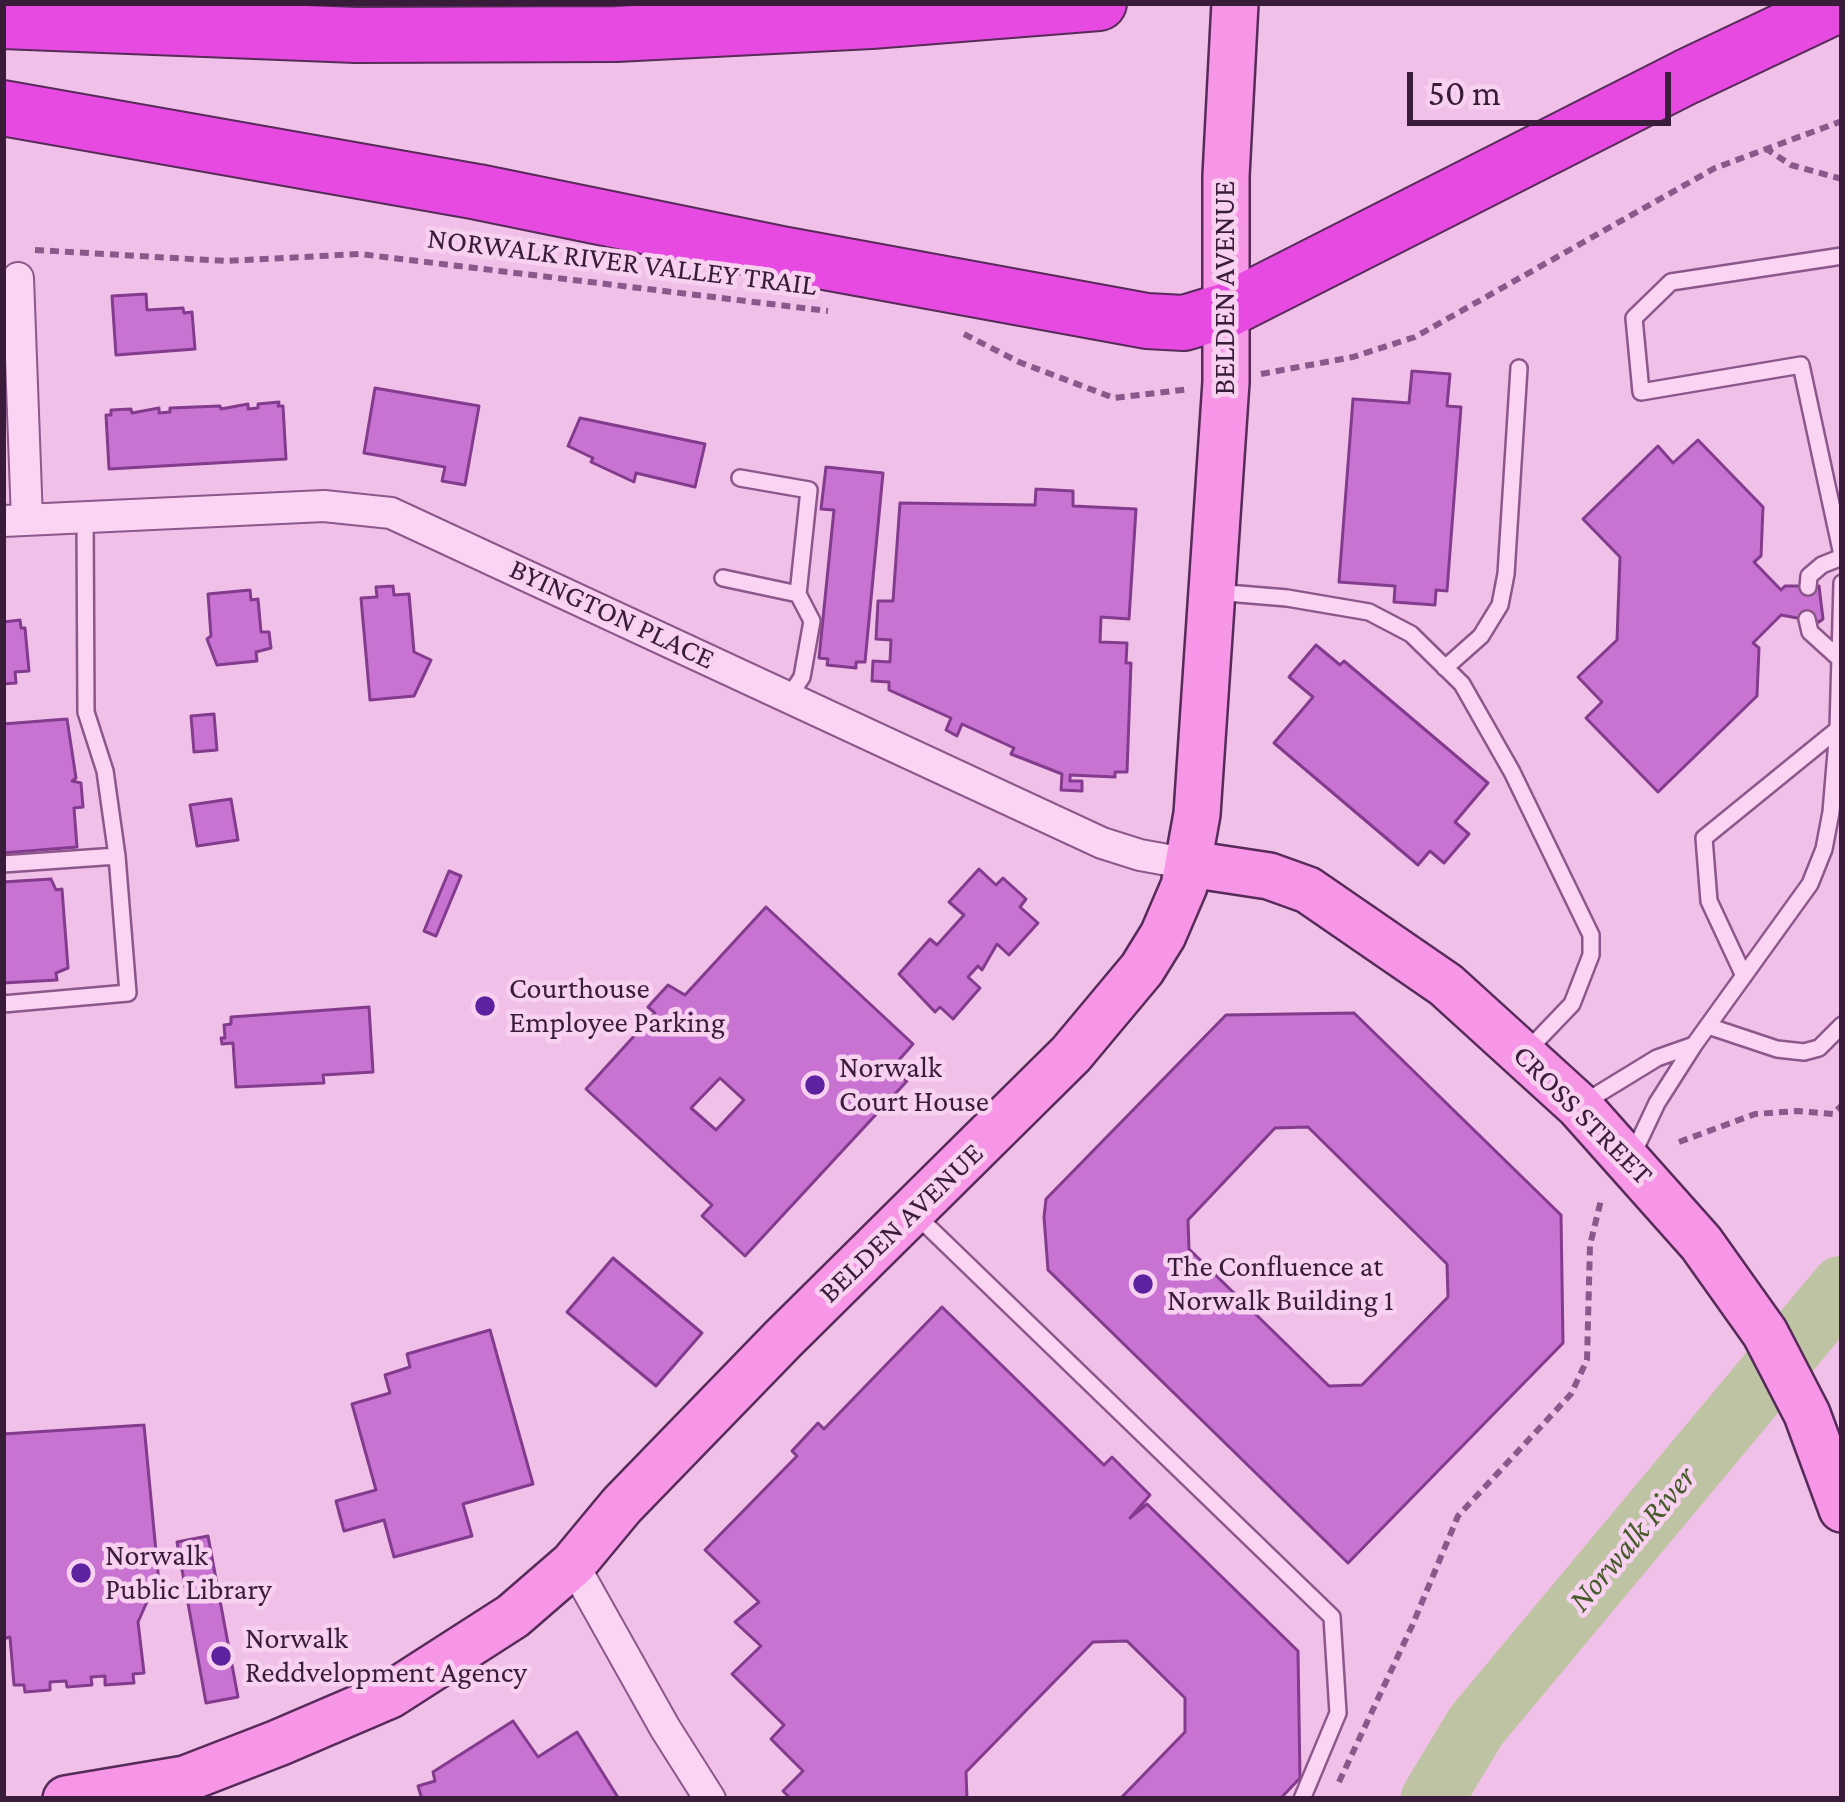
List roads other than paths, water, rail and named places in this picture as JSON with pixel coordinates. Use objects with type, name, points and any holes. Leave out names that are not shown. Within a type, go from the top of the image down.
[{"type":"highway","points":[[3,21],[247,32],[616,34],[1099,3]]},
{"type":"highway","points":[[3,108],[478,192],[1148,321],[1184,322],[1227,310],[1842,3]]},
{"type":"main road","name":"BELDEN AVENUE","points":[[66,1799],[178,1789],[390,1695],[513,1616],[573,1564],[688,1435],[914,1213],[1120,999],[1163,935],[1190,864],[1197,814],[1226,382],[1226,176],[1234,3]]},
{"type":"main road","name":"CROSS STREET","points":[[1190,864],[1269,876],[1308,890],[1446,985],[1580,1106],[1701,1243],[1765,1333],[1808,1414],[1842,1509]]},
{"type":"street","points":[[15,520],[18,278]]},
{"type":"street","name":"BYINGTON PLACE","points":[[15,520],[324,506],[391,513],[1102,843],[1140,856],[1190,864]]},
{"type":"street","points":[[573,1564],[710,1799]]},
{"type":"lane","points":[[1808,587],[1809,576],[1842,556],[1801,365],[1641,392],[1634,318],[1671,282],[1842,256]]},
{"type":"lane","points":[[1445,668],[1481,636],[1500,605],[1519,368]]},
{"type":"lane","points":[[740,478],[809,490],[798,593],[812,621],[802,676],[789,697]]},
{"type":"lane","points":[[3,1004],[128,993],[105,771],[86,712],[86,517]]},
{"type":"lane","points":[[723,578],[798,593]]},
{"type":"lane","points":[[1630,1159],[1657,1102],[1810,884],[1824,850],[1838,729],[1842,583]]},
{"type":"lane","points":[[1212,592],[1369,612],[1411,634],[1462,684],[1512,772],[1591,934],[1592,955],[1572,1004],[1525,1054]]},
{"type":"lane","points":[[1807,619],[1810,632],[1842,661]]},
{"type":"lane","points":[[1744,976],[1709,902],[1704,838],[1838,729]]},
{"type":"lane","points":[[3,864],[117,856]]},
{"type":"lane","points":[[1708,1026],[1804,1052],[1819,1048],[1842,1025]]},
{"type":"lane","points":[[1580,1106],[1658,1058],[1694,1045]]},
{"type":"lane","points":[[914,1213],[1332,1617],[1338,1713],[1302,1799]]},
{"type":"waterway","name":"Norwalk River","points":[[1432,1799],[1476,1726],[1842,1287]]},
{"type":"place","name":"Courthouse Employee Parking","points":[[485,1006]]},
{"type":"place","name":"Norwalk Court House","points":[[815,1085]]},
{"type":"place","name":"The Confluence at Norwalk Building 1","points":[[1143,1284]]},
{"type":"place","name":"Norwalk Public Library","points":[[81,1573]]},
{"type":"place","name":"Norwalk Reddvelopment Agency","points":[[221,1656]]}]
